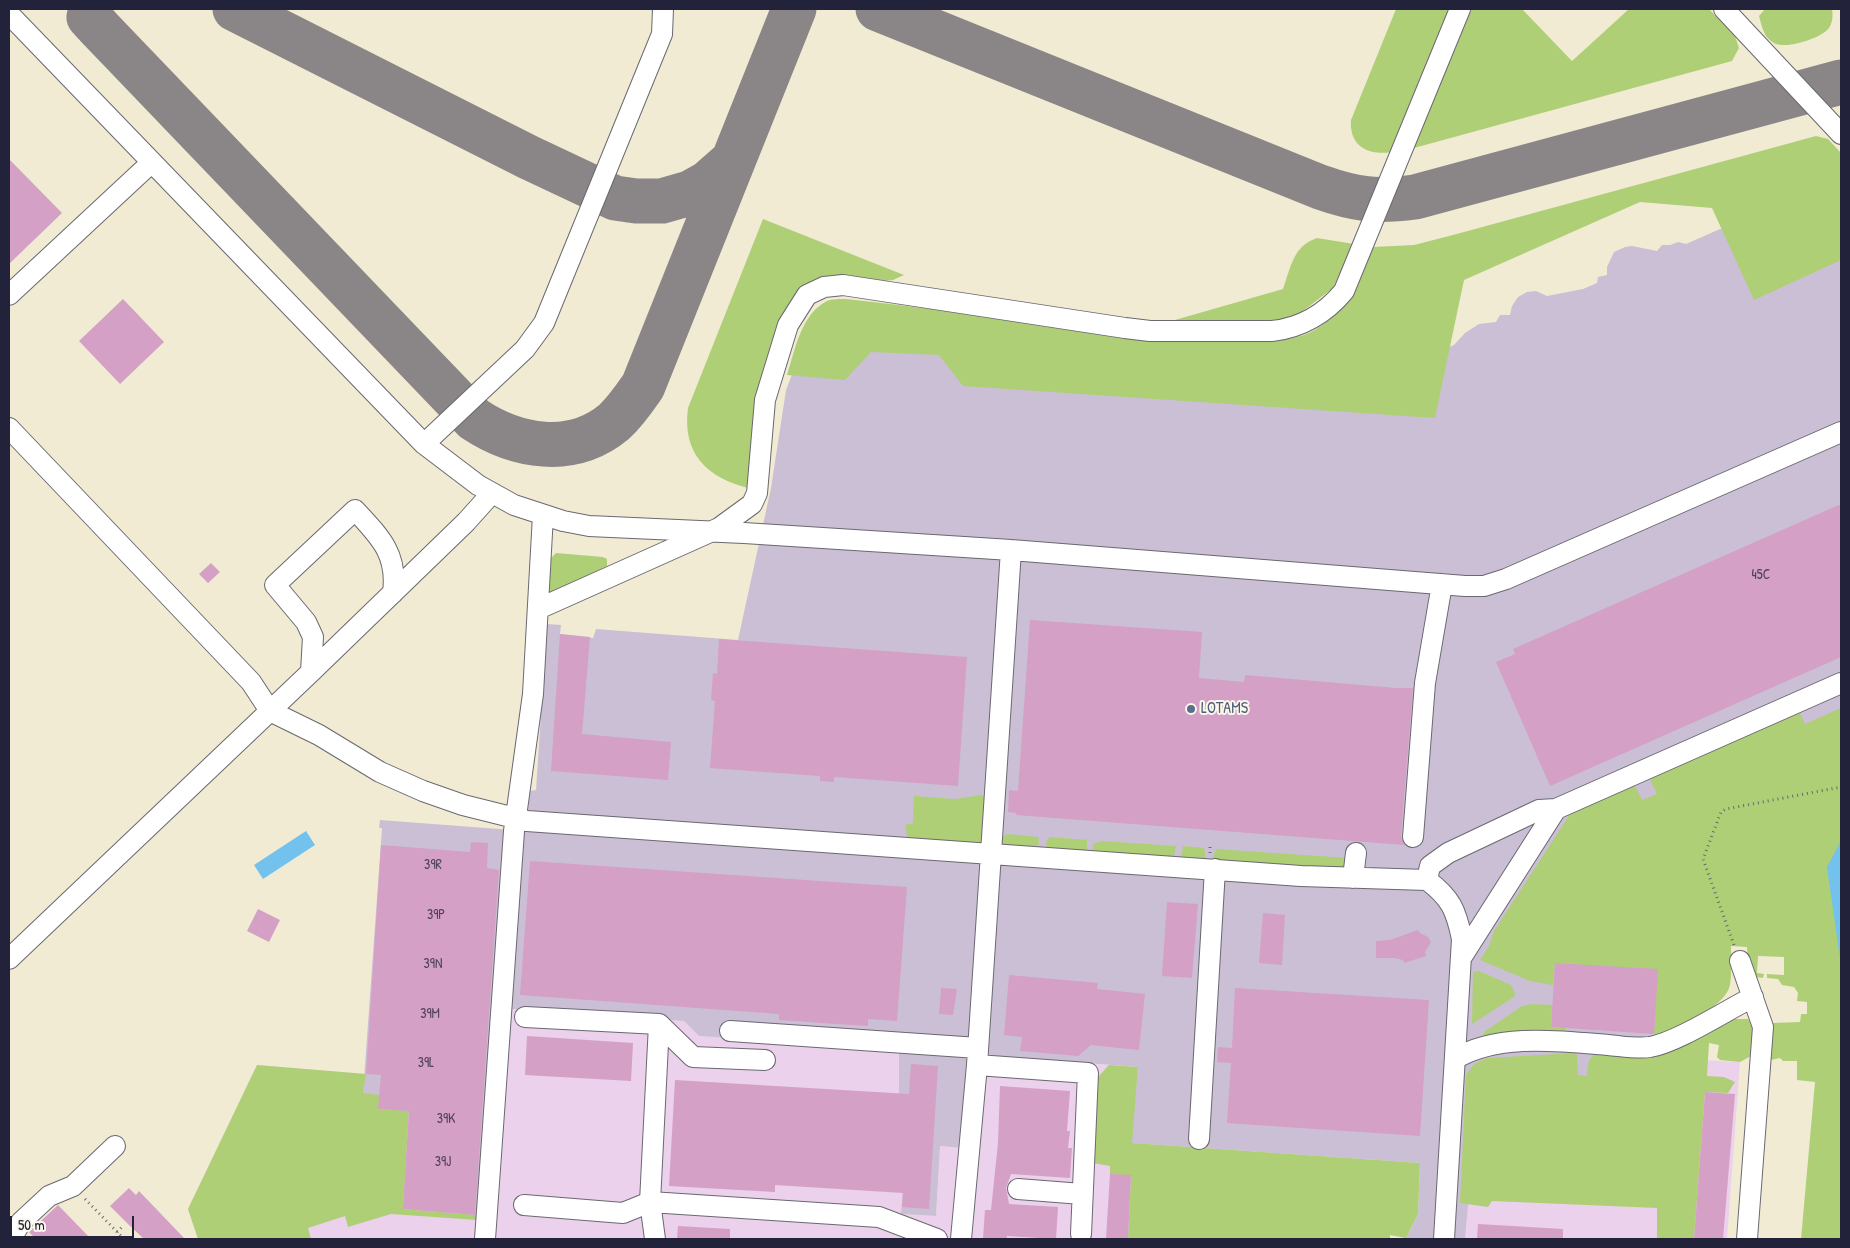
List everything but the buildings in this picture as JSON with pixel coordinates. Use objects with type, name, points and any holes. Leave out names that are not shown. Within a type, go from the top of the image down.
[{"type":"lane","points":[[424,444],[525,349],[544,323],[662,34],[663,9]]},
{"type":"lane","points":[[538,609],[719,528],[752,504],[757,493],[765,400],[788,325],[807,295],[824,287],[844,284],[1150,331],[1272,332],[1287,330],[1314,318],[1344,291],[1460,9]]},
{"type":"lane","points":[[1724,9],[1841,134]]},
{"type":"lane","points":[[9,14],[424,444],[478,485],[514,505],[543,515],[589,526],[1011,550],[1484,586],[1506,579],[1841,432]]},
{"type":"lane","points":[[9,295],[152,162]]},
{"type":"lane","points":[[9,428],[251,682],[270,711],[319,736],[380,772],[423,791],[464,805],[527,821],[1215,869],[1353,878],[1427,880],[1442,892],[1452,905],[1462,939],[1444,1239]]},
{"type":"lane","points":[[9,959],[393,593],[466,522],[492,493]]},
{"type":"lane","points":[[311,672],[312,637],[306,622],[275,585],[356,510],[386,546],[395,576],[393,593]]},
{"type":"lane","points":[[485,1239],[515,818],[532,694],[543,515]]},
{"type":"lane","points":[[961,1239],[992,854],[1011,550]]},
{"type":"lane","points":[[1413,837],[1425,683],[1442,584]]},
{"type":"lane","points":[[1427,880],[1430,866],[1448,853],[1539,810],[1556,809],[1841,682]]},
{"type":"lane","points":[[1461,958],[1556,809]]},
{"type":"lane","points":[[1353,878],[1356,853]]},
{"type":"lane","points":[[1199,1139],[1215,869]]},
{"type":"lane","points":[[1740,961],[1763,1027],[1747,1239]]},
{"type":"lane","points":[[1454,1059],[1471,1049],[1491,1044],[1558,1041],[1647,1048],[1664,1044],[1752,997]]},
{"type":"lane","points":[[525,1017],[659,1024],[693,1057],[765,1060]]},
{"type":"lane","points":[[655,1239],[650,1202],[659,1024]]},
{"type":"lane","points":[[730,1031],[977,1056],[1088,1073],[1080,1234]]},
{"type":"lane","points":[[11,1239],[21,1222],[49,1196],[73,1186],[115,1146]]},
{"type":"lane","points":[[1018,1190],[1082,1194]]},
{"type":"lane","points":[[524,1205],[623,1213],[650,1202],[879,1216],[937,1239]]},
{"type":"path","points":[[1740,961],[1703,859],[1721,812],[1726,809],[1841,787]]},
{"type":"path","points":[[73,1186],[124,1239]]},
{"type":"path","points":[[117,1232],[124,1225]]},
{"type":"shaded area","name":"LOTAMS","points":[[1841,188],[1841,778],[1719,803],[1705,1007],[1716,1034],[1473,1153],[1465,1239],[1406,1238],[1418,1214],[1420,1163],[1131,1143],[1138,1067],[969,1054],[963,1148],[940,1146],[936,1216],[901,1214],[909,1095],[899,1094],[899,1050],[699,1036],[684,1021],[512,1009],[497,1215],[403,1209],[409,1112],[378,1109],[363,1093],[382,828],[379,828],[380,820],[526,831],[530,791],[536,790],[547,624],[561,625],[560,634],[593,638],[596,629],[738,640],[771,488],[786,390],[796,364],[815,330],[1435,353],[1454,345],[1465,333],[1479,324],[1496,322],[1500,315],[1510,315],[1512,306],[1518,297],[1527,292],[1536,291],[1547,296],[1583,289],[1597,283],[1598,277],[1607,275],[1607,267],[1614,252],[1625,247],[1632,246],[1657,251],[1662,245],[1678,242],[1686,244],[1720,229],[1734,226]]},
{"type":"shaded area","points":[[511,1009],[684,1021],[699,1036],[899,1050],[900,1070],[909,1095],[901,1214],[936,1216],[940,1146],[962,1148],[969,1054],[1138,1067],[1132,1143],[1420,1163],[1406,1238],[1390,1235],[1390,1239],[198,1239],[188,1209],[257,1065],[366,1074],[363,1093],[379,1095],[409,1111],[497,1215]]},
{"type":"shaded area","points":[[1685,1059],[1740,1062],[1727,1239],[1465,1239],[1473,1152]]},
{"type":"green space","points":[[1396,9],[1450,9],[1392,152],[1383,153],[1368,150],[1357,143],[1353,137],[1351,120]]},
{"type":"green space","points":[[1470,9],[1522,9],[1572,61],[1629,9],[1709,9],[1735,36],[1739,48],[1732,61],[1414,148]]},
{"type":"green space","points":[[1765,9],[1832,9],[1832,18],[1829,28],[1819,36],[1803,42],[1779,45],[1771,41],[1764,32],[1759,16]]},
{"type":"green space","points":[[1816,136],[1828,139],[1841,153],[1841,260],[1754,300],[1712,208],[1640,202],[1464,280],[1435,418],[963,386],[939,355],[871,352],[845,380],[787,375],[796,344],[805,324],[818,307],[827,301],[836,299],[1156,335],[1256,342],[1296,337],[1309,333],[1321,326],[1341,307],[1363,272],[1373,247],[1414,245]]},
{"type":"green space","points":[[763,219],[904,275],[893,280],[807,288],[748,488],[720,477],[700,461],[693,450],[687,424],[688,408]]},
{"type":"green space","points":[[1317,238],[1354,244],[1333,288],[1299,314],[1283,320],[1262,323],[1206,321],[1154,326],[1283,289],[1291,265],[1298,252],[1303,246]]},
{"type":"green space","points":[[556,553],[603,557],[607,559],[607,566],[546,595],[548,561]]},
{"type":"green space","points":[[1841,708],[1841,1239],[1801,1239],[1815,1082],[1797,1080],[1797,1061],[1783,1061],[1780,1058],[1771,1060],[1768,1055],[1770,1026],[1772,1023],[1800,1022],[1801,1014],[1807,1014],[1807,1002],[1797,1001],[1798,993],[1794,987],[1782,985],[1778,979],[1767,978],[1767,974],[1784,975],[1784,957],[1758,956],[1757,973],[1764,974],[1763,978],[1756,977],[1748,966],[1747,947],[1731,946],[1731,980],[1726,994],[1719,1002],[1698,1017],[1654,1037],[1655,1012],[1576,964],[1555,963],[1553,985],[1530,981],[1480,960],[1489,946],[1494,931],[1572,811],[1634,784],[1642,800],[1657,794],[1649,777],[1799,711],[1805,724]]},
{"type":"green space","points":[[982,795],[985,797],[985,844],[908,840],[905,825],[913,823],[914,796],[955,799]]},
{"type":"green space","points":[[1008,834],[1038,837],[1038,849],[1000,845],[1000,838]]},
{"type":"green space","points":[[1051,837],[1087,840],[1087,850],[1046,849],[1047,839]]},
{"type":"green space","points":[[1101,841],[1176,846],[1174,857],[1092,851],[1093,844]]},
{"type":"green space","points":[[1183,846],[1204,848],[1206,859],[1181,858]]},
{"type":"green space","points":[[1216,849],[1348,858],[1348,870],[1212,859]]},
{"type":"green space","points":[[1479,971],[1511,985],[1515,993],[1514,997],[1472,1024],[1473,972]]},
{"type":"green space","points":[[1532,1004],[1552,1005],[1551,1027],[1566,1028],[1565,1033],[1483,1035],[1484,1032],[1522,1006]]},
{"type":"green space","points":[[1733,1019],[1748,1019],[1753,1032],[1753,1055],[1740,1062],[1720,1060],[1717,1057],[1719,1045],[1709,1043],[1707,1076],[1724,1077],[1735,1082],[1728,1093],[1705,1092],[1694,1239],[1657,1239],[1657,1208],[1492,1201],[1488,1207],[1460,1203],[1466,1075],[1474,1064],[1487,1058],[1574,1053],[1577,1055],[1578,1075],[1587,1076],[1589,1060],[1596,1053]]},
{"type":"green space","points":[[257,1065],[366,1074],[363,1093],[379,1095],[379,1109],[409,1111],[403,1209],[477,1215],[477,1220],[391,1214],[348,1227],[345,1216],[308,1228],[311,1239],[198,1239],[188,1209]]},
{"type":"green space","points":[[1109,1065],[1138,1067],[1132,1143],[1420,1163],[1418,1214],[1406,1238],[1390,1235],[1390,1239],[1128,1239],[1131,1176],[1110,1174],[1110,1166],[1093,1163],[1097,1083],[1099,1076]]},
{"type":"water","points":[[306,831],[315,845],[263,879],[254,865]]},
{"type":"water","points":[[1841,841],[1841,966],[1827,867]]},
{"type":"taxiway","points":[[91,9],[89,17],[100,29],[474,419],[490,429],[508,436],[544,444],[562,444],[598,433],[618,418],[643,386],[794,9]]},
{"type":"taxiway","points":[[235,9],[528,157],[615,198],[636,201],[662,201],[690,193],[708,183],[733,161]]},
{"type":"taxiway","points":[[878,9],[1320,187],[1345,195],[1367,199],[1415,197],[1841,82]]},
{"type":"place","name":"LOTAMS","points":[[1191,709]]}]
